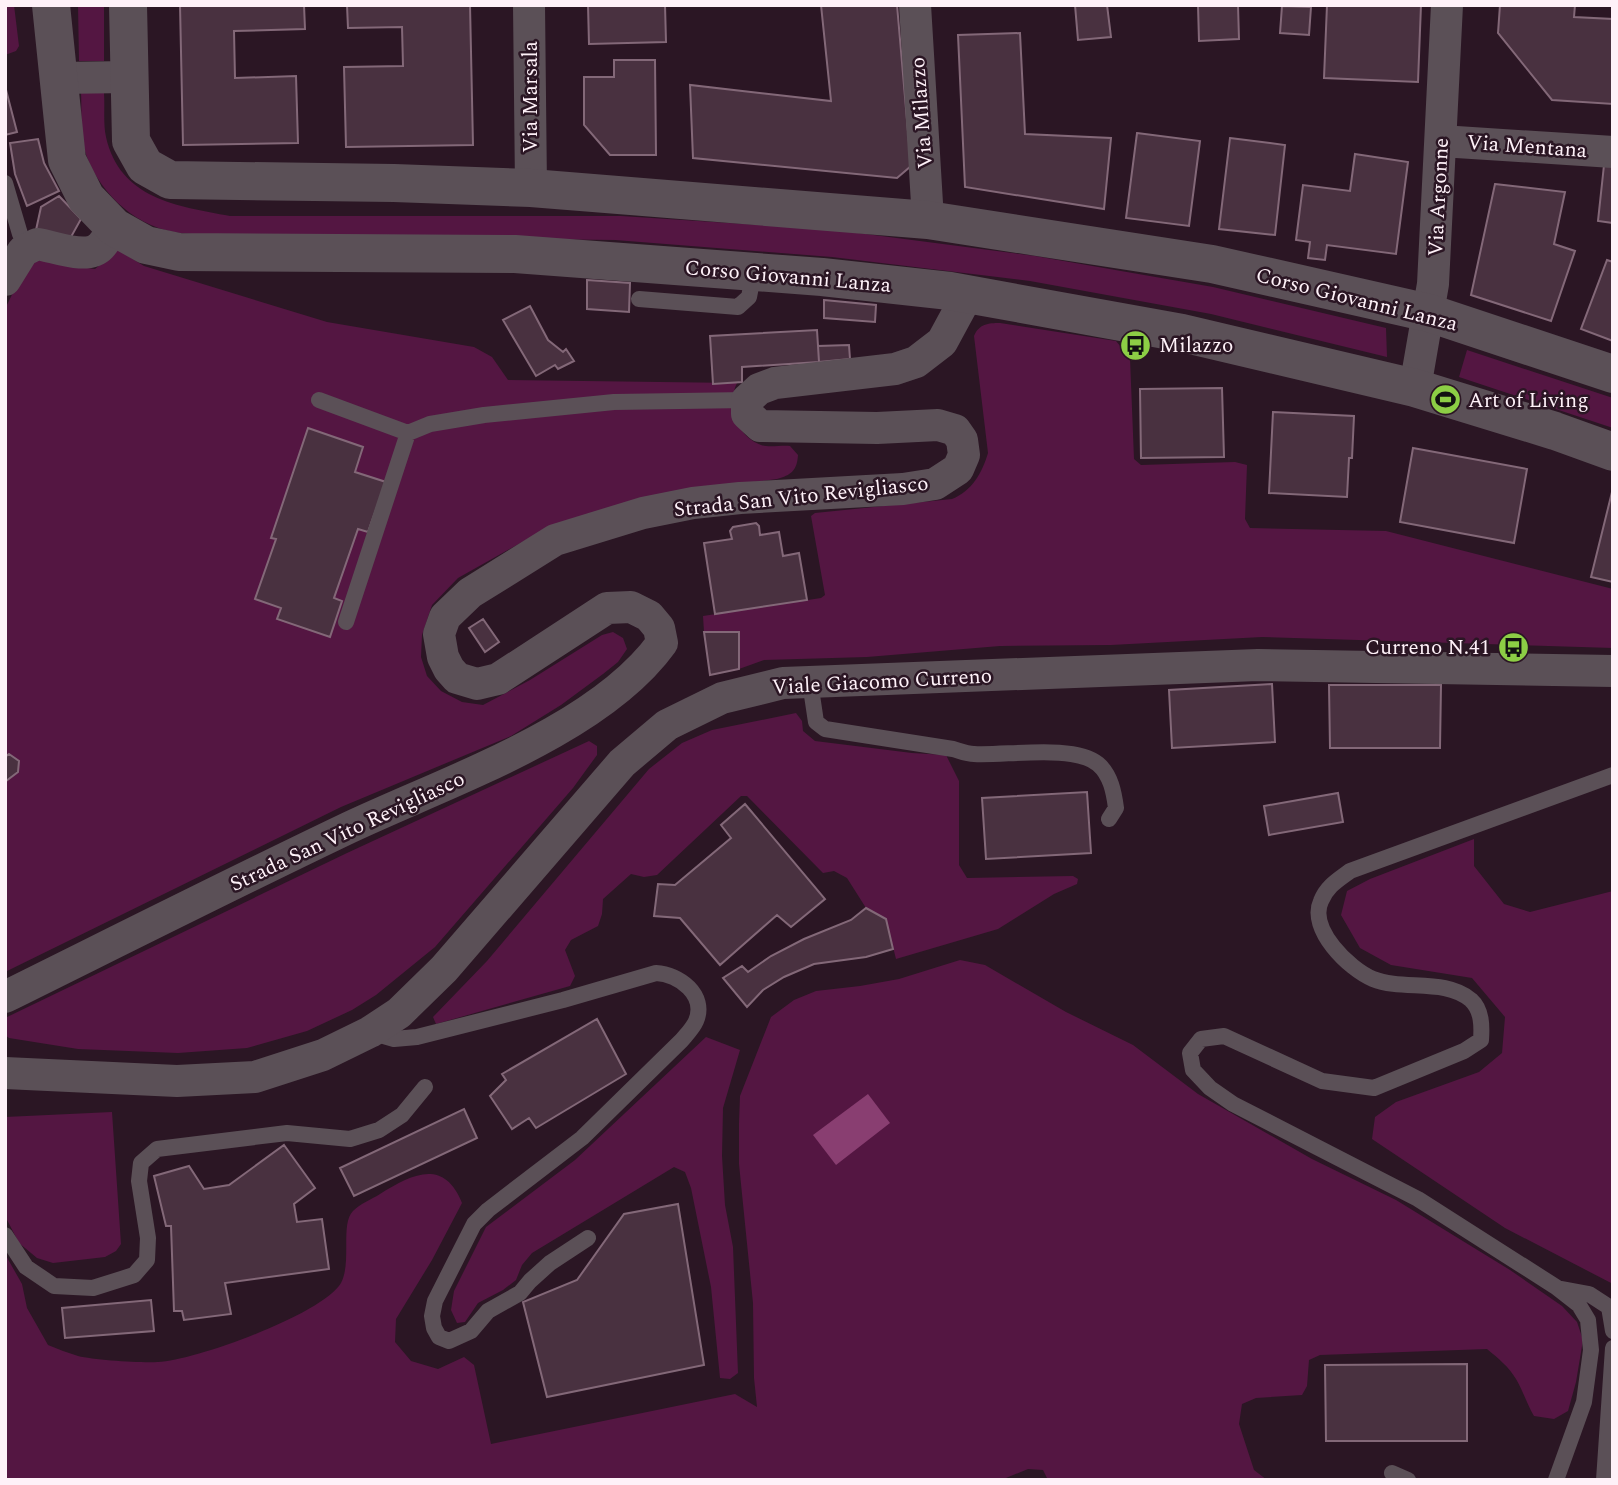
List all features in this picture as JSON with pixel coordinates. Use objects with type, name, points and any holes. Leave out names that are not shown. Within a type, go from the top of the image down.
[{"type":"street","name":"Corso Giovanni Lanza","points":[[51,5],[67,160],[86,198],[114,228],[146,245],[179,252],[515,254],[822,276],[968,294],[1182,333],[1415,388],[1555,431],[1613,452]]},
{"type":"street","name":"Corso Giovanni Lanza","points":[[128,5],[131,141],[145,166],[170,180],[531,188],[928,220],[1212,264],[1429,313],[1613,374]]},
{"type":"street","name":"Via Marsala","points":[[529,5],[531,188]]},
{"type":"street","name":"Via Milazzo","points":[[915,5],[928,220]]},
{"type":"street","name":"Via Argonne","points":[[1415,388],[1433,284],[1447,5]]},
{"type":"street","points":[[58,78],[129,78]]},
{"type":"street","name":"Via Mentana","points":[[1441,141],[1613,152]]},
{"type":"street","points":[[5,280],[23,251],[37,244],[73,251],[93,251],[100,247],[114,228]]},
{"type":"street","points":[[747,400],[759,389],[775,383],[895,369],[916,362],[942,342],[968,294]]},
{"type":"street","name":"Strada San Vito Revigliasco","points":[[5,997],[345,829],[513,753],[593,708],[651,659],[662,643],[659,628],[649,616],[631,607],[607,608],[498,679],[477,684],[457,678],[443,657],[439,634],[445,617],[470,593],[555,540],[643,513],[693,503],[904,489],[935,484],[958,469],[964,454],[962,440],[955,430],[938,425],[877,428],[760,426],[747,414],[747,400]]},
{"type":"street","name":"Viale Giacomo Curreno","points":[[5,1073],[177,1081],[255,1077],[323,1055],[370,1032],[399,1013],[444,969],[622,763],[667,725],[722,698],[783,682],[1258,665],[1613,671]]},
{"type":"lane","points":[[5,183],[9,217],[29,248]]},
{"type":"lane","points":[[639,299],[738,307],[749,297],[754,271]]},
{"type":"lane","points":[[319,400],[408,433],[430,424],[600,403],[747,400]]},
{"type":"lane","points":[[345,622],[408,433]]},
{"type":"lane","points":[[810,682],[816,722],[825,729],[971,754],[1060,752],[1086,757],[1099,764],[1113,786],[1116,808],[1109,819]]},
{"type":"lane","points":[[1556,1480],[1584,1402],[1591,1350],[1588,1320],[1579,1305],[1556,1287],[1418,1199],[1233,1104],[1210,1088],[1193,1070],[1190,1053],[1200,1039],[1224,1036],[1322,1081],[1374,1088],[1464,1051],[1481,1040],[1483,1021],[1473,1002],[1456,991],[1373,979],[1332,947],[1321,926],[1319,904],[1329,887],[1350,871],[1613,775]]},
{"type":"lane","points":[[370,1032],[394,1039],[417,1037],[656,973],[670,973],[683,981],[691,990],[698,1012],[695,1023],[682,1040],[582,1138],[488,1210],[474,1224],[435,1301],[432,1316],[439,1337],[449,1341],[471,1331],[488,1311],[520,1293],[550,1263],[588,1238]]},
{"type":"lane","points":[[5,1235],[26,1267],[54,1286],[93,1288],[134,1275],[147,1260],[148,1238],[139,1181],[141,1163],[157,1149],[287,1133],[350,1139],[379,1130],[391,1123],[402,1115],[425,1087]]},
{"type":"lane","points":[[1556,1287],[1589,1294],[1609,1307],[1613,1331]]},
{"type":"lane","points":[[1604,1480],[1613,1348]]},
{"type":"lane","points":[[1392,1473],[1408,1480]]},
{"type":"shaded area","points":[[5,5],[14,5],[19,46],[16,51],[5,55]]},
{"type":"shaded area","points":[[78,5],[104,5],[104,61],[79,61]]},
{"type":"shaded area","points":[[81,93],[104,93],[106,137],[113,158],[124,174],[137,187],[153,196],[190,208],[230,216],[621,216],[835,230],[1035,256],[1213,287],[1386,328],[1387,357],[1211,314],[1030,281],[832,257],[615,240],[223,235],[174,232],[144,222],[130,213],[106,190],[97,177],[84,148]]},
{"type":"shaded area","points":[[118,250],[144,266],[327,322],[474,347],[492,357],[508,380],[737,383],[733,410],[745,435],[764,446],[790,446],[798,455],[792,472],[777,479],[664,495],[549,527],[458,578],[432,605],[422,635],[421,657],[427,676],[441,691],[462,702],[483,705],[530,680],[602,635],[613,632],[623,638],[627,649],[618,662],[603,674],[561,705],[511,736],[341,807],[5,972],[5,309],[20,280],[34,262],[51,260],[95,269]]},
{"type":"shaded area","points":[[1000,323],[1116,341],[1130,358],[1134,459],[1141,465],[1235,462],[1247,465],[1245,519],[1250,528],[1386,531],[1613,589],[1613,648],[1262,637],[1111,645],[1000,646],[867,657],[764,660],[739,669],[739,633],[704,632],[703,616],[821,598],[825,595],[811,516],[815,513],[952,499],[959,496],[975,480],[988,453],[974,336],[984,325]]},
{"type":"shaded area","points":[[1467,350],[1613,398],[1613,428],[1459,377]]},
{"type":"shaded area","points":[[796,713],[802,721],[803,731],[815,741],[946,755],[959,781],[959,865],[967,878],[1073,876],[1078,879],[1077,884],[1054,894],[998,929],[896,959],[886,919],[866,908],[847,878],[834,871],[823,873],[747,796],[741,796],[657,875],[644,877],[631,874],[603,899],[598,926],[571,940],[565,950],[575,976],[570,986],[436,1024],[433,1017],[487,961],[649,769],[682,743],[712,730]]},
{"type":"shaded area","points":[[589,741],[597,746],[597,755],[573,788],[435,947],[376,995],[352,1010],[307,1031],[247,1048],[178,1053],[78,1049],[9,1038],[5,1035],[5,1018],[347,853]]},
{"type":"shaded area","points":[[1474,839],[1474,866],[1504,904],[1530,912],[1613,891],[1613,1284],[1505,1228],[1372,1139],[1375,1117],[1396,1102],[1479,1072],[1502,1053],[1505,1017],[1472,978],[1391,965],[1360,948],[1341,915],[1347,891],[1370,879]]},
{"type":"shaded area","points":[[960,960],[985,965],[1066,1012],[1133,1045],[1198,1094],[1312,1159],[1396,1200],[1510,1270],[1562,1306],[1577,1322],[1583,1340],[1568,1411],[1554,1419],[1534,1416],[1513,1375],[1487,1349],[1320,1355],[1309,1360],[1307,1386],[1302,1395],[1256,1398],[1242,1404],[1239,1424],[1254,1470],[1267,1480],[1048,1480],[1043,1470],[1028,1469],[1001,1480],[5,1480],[5,1254],[22,1284],[27,1308],[48,1345],[95,1359],[150,1362],[175,1360],[256,1334],[310,1308],[329,1295],[341,1283],[344,1274],[347,1225],[353,1211],[404,1181],[426,1174],[437,1175],[446,1180],[455,1189],[462,1203],[432,1260],[396,1319],[395,1342],[411,1361],[438,1369],[464,1357],[474,1365],[491,1444],[735,1394],[757,1407],[753,1303],[739,1164],[739,1123],[740,1096],[771,1017],[794,1000],[816,991],[899,979]]},
{"type":"shaded area","points":[[706,1037],[740,1050],[723,1108],[722,1156],[725,1205],[733,1247],[738,1373],[730,1379],[720,1378],[711,1287],[691,1188],[685,1172],[674,1167],[532,1253],[522,1265],[516,1280],[478,1303],[465,1322],[457,1323],[451,1310],[454,1291],[486,1227],[575,1160]]},
{"type":"shaded area","points":[[868,1094],[890,1123],[836,1165],[813,1135]]},
{"type":"shaded area","points":[[112,1112],[121,1244],[116,1251],[105,1257],[53,1263],[37,1258],[19,1243],[5,1216],[5,1117]]},
{"type":"building","points":[[180,5],[304,5],[305,29],[234,31],[235,78],[296,76],[298,143],[183,145]]},
{"type":"building","points":[[347,5],[470,5],[473,145],[346,147],[344,67],[403,66],[402,27],[348,28]]},
{"type":"building","points":[[588,5],[665,5],[666,42],[589,44]]},
{"type":"building","points":[[821,5],[897,5],[911,166],[897,178],[693,158],[690,85],[831,101]]},
{"type":"building","points":[[1075,5],[1107,5],[1111,37],[1078,40]]},
{"type":"building","points":[[1198,5],[1238,5],[1239,39],[1199,41]]},
{"type":"building","points":[[1327,5],[1421,5],[1418,82],[1324,78]]},
{"type":"building","points":[[1500,5],[1575,5],[1574,17],[1613,19],[1613,104],[1552,100],[1498,33]]},
{"type":"building","points":[[1282,6],[1311,7],[1309,35],[1280,33]]},
{"type":"building","points":[[1020,33],[1025,134],[1111,138],[1104,209],[965,187],[958,35]]},
{"type":"building","points":[[614,60],[655,60],[656,155],[610,155],[584,125],[584,77],[614,77]]},
{"type":"building","points":[[5,86],[17,132],[5,135]]},
{"type":"building","points":[[1137,133],[1200,141],[1189,226],[1126,218]]},
{"type":"building","points":[[1230,138],[1285,145],[1275,235],[1219,229]]},
{"type":"building","points":[[38,139],[44,163],[59,191],[27,206],[15,174],[10,143]]},
{"type":"building","points":[[1355,154],[1408,162],[1396,254],[1327,245],[1325,260],[1308,258],[1310,242],[1296,240],[1303,185],[1350,191]]},
{"type":"building","points":[[1604,165],[1613,166],[1613,223],[1598,221]]},
{"type":"building","points":[[1495,184],[1565,192],[1554,244],[1575,251],[1551,321],[1471,295]]},
{"type":"building","points":[[59,196],[81,219],[71,237],[36,230],[41,207]]},
{"type":"building","points":[[1607,260],[1613,262],[1613,341],[1581,329]]},
{"type":"building","points":[[587,280],[630,283],[629,312],[587,309]]},
{"type":"building","points":[[824,300],[876,305],[875,322],[824,318]]},
{"type":"building","points":[[530,306],[548,340],[563,352],[566,349],[574,361],[558,369],[555,365],[536,376],[503,320]]},
{"type":"building","points":[[817,330],[819,362],[742,367],[742,382],[713,384],[710,336]]},
{"type":"building","points":[[849,345],[850,359],[819,362],[818,346]]},
{"type":"building","points":[[1222,388],[1224,457],[1141,458],[1140,389]]},
{"type":"building","points":[[1273,412],[1354,416],[1347,497],[1269,493]]},
{"type":"building","points":[[308,428],[363,447],[355,472],[386,482],[368,532],[358,529],[334,598],[342,601],[330,637],[277,619],[281,608],[255,599],[276,539],[271,538]]},
{"type":"building","points":[[1413,448],[1527,469],[1514,543],[1400,522]]},
{"type":"building","points":[[1613,492],[1613,582],[1591,577]]},
{"type":"building","points":[[756,523],[760,535],[779,532],[783,556],[799,553],[807,600],[715,614],[704,543],[732,539],[730,531],[733,527]]},
{"type":"building","points":[[483,619],[499,642],[485,652],[469,628]]},
{"type":"building","points":[[704,632],[739,632],[739,669],[710,675]]},
{"type":"building","points":[[1272,684],[1275,742],[1172,748],[1169,690]]},
{"type":"building","points":[[1329,685],[1441,685],[1440,748],[1330,748]]},
{"type":"building","points":[[9,754],[19,761],[18,772],[6,781],[5,757]]},
{"type":"building","points":[[1087,792],[1091,853],[986,859],[982,798]]},
{"type":"building","points":[[1338,793],[1343,822],[1269,835],[1264,806]]},
{"type":"building","points":[[745,804],[825,899],[791,927],[777,915],[720,965],[680,918],[654,916],[658,884],[675,885],[731,838],[721,825]]},
{"type":"building","points":[[866,908],[886,919],[893,949],[866,957],[814,964],[763,990],[747,1007],[723,978],[742,966],[748,972],[771,956],[804,939],[851,920]]},
{"type":"building","points":[[597,1019],[626,1074],[536,1128],[529,1118],[512,1129],[490,1096],[506,1080],[502,1074]]},
{"type":"building","points":[[464,1109],[477,1138],[354,1196],[340,1168]]},
{"type":"building","points":[[284,1145],[315,1188],[294,1204],[297,1222],[322,1219],[329,1269],[225,1283],[231,1314],[184,1320],[182,1311],[174,1311],[171,1226],[166,1226],[154,1176],[189,1166],[204,1189],[229,1185]]},
{"type":"building","points":[[678,1204],[704,1365],[547,1397],[523,1302],[577,1280],[624,1214]]},
{"type":"building","points":[[151,1300],[154,1331],[65,1338],[62,1308]]},
{"type":"building","points":[[1467,1364],[1467,1441],[1326,1441],[1325,1365]]},
{"type":"place","name":"Milazzo","points":[[1136,345]]},
{"type":"place","name":"Art of Living","points":[[1445,400]]},
{"type":"place","name":"Curreno N.41","points":[[1513,647]]}]
